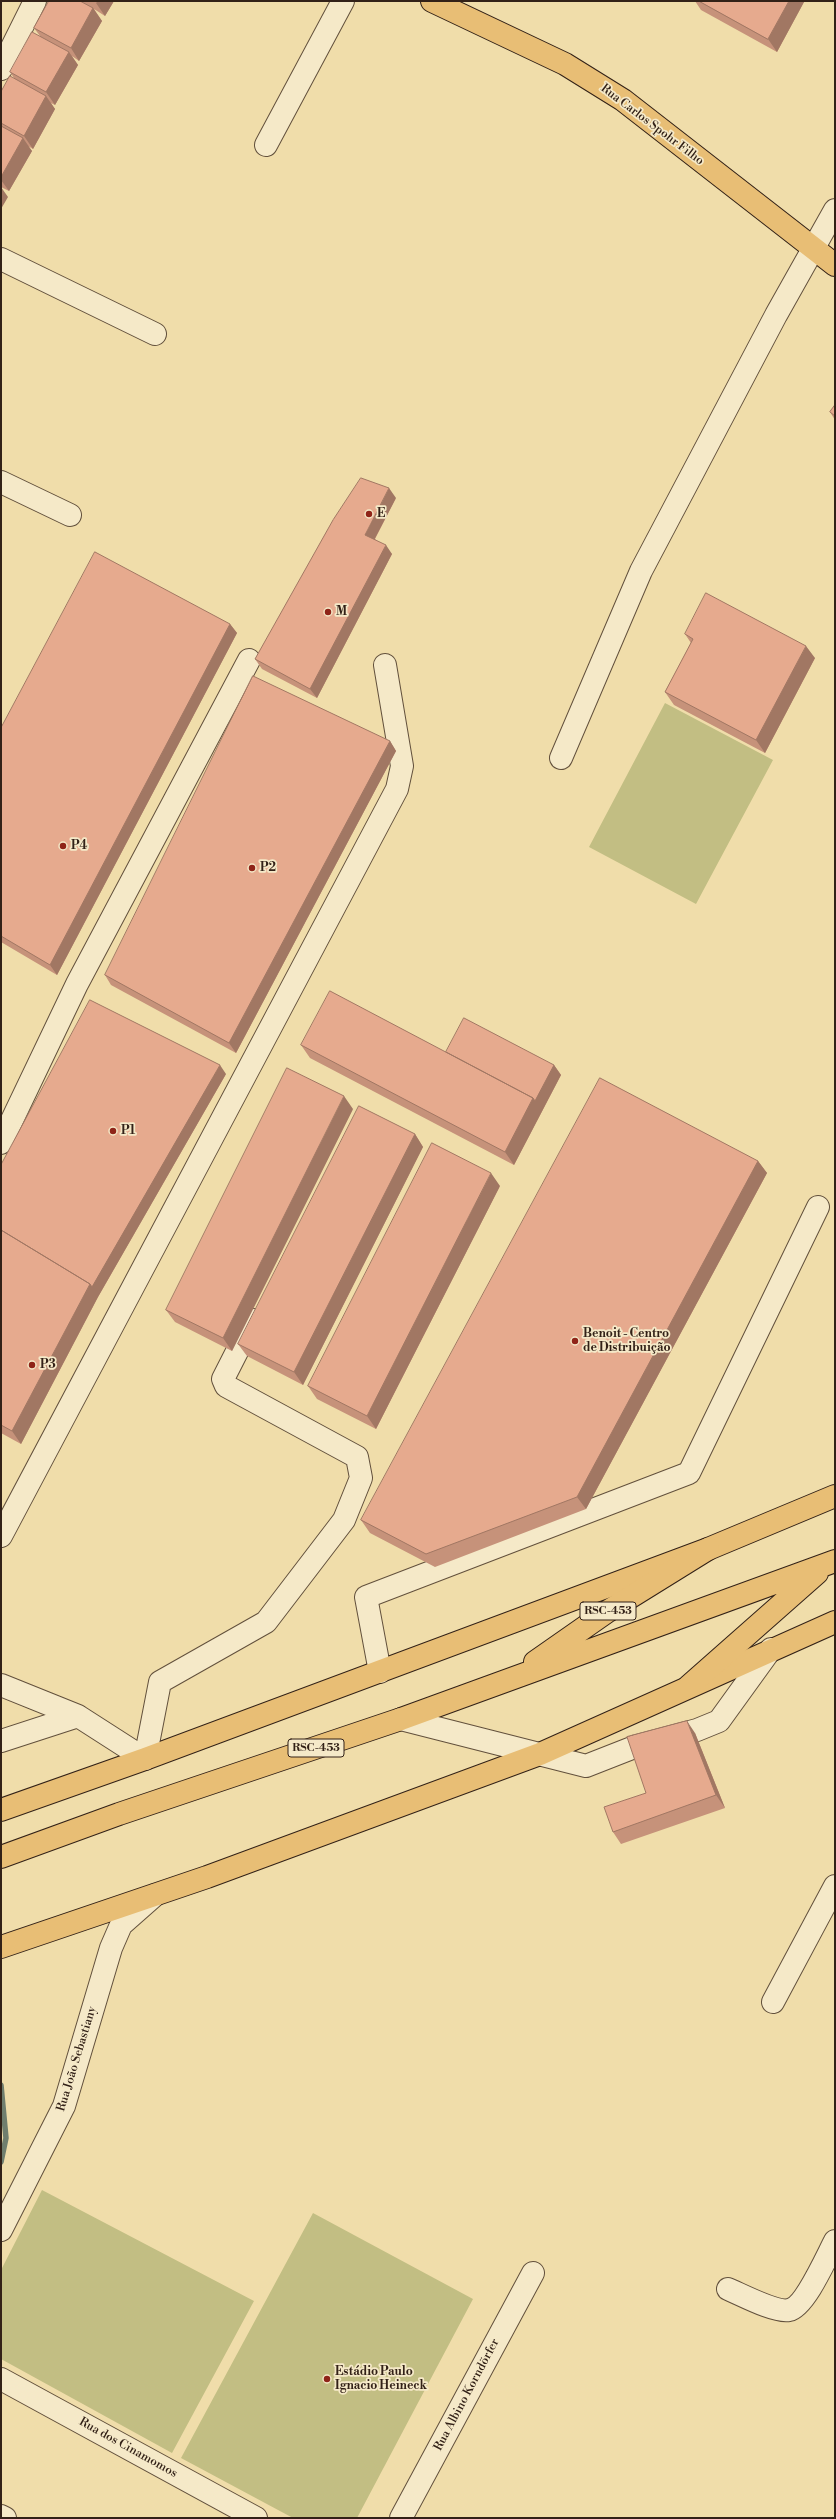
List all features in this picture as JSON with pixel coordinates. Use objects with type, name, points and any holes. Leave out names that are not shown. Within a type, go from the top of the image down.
[{"type":"main road","name":"Rua Carlos Spohr Filho","points":[[432,1],[565,64],[623,100],[814,247],[835,265]]},
{"type":"main road","points":[[1,1810],[145,1759],[708,1549],[835,1496]]},
{"type":"main road","name":"RSC-453","points":[[511,1679],[608,1611],[708,1549]]},
{"type":"main road","points":[[689,1686],[830,1563]]},
{"type":"main road","name":"RSC-453","points":[[1,1857],[119,1814],[401,1719],[830,1563]]},
{"type":"main road","points":[[1,1947],[155,1895],[540,1754],[771,1649],[835,1622]]},
{"type":"street","points":[[1,69],[35,1]]},
{"type":"street","points":[[266,145],[343,1]]},
{"type":"street","points":[[561,758],[641,571],[779,308],[835,210]]},
{"type":"street","points":[[1,259],[155,334]]},
{"type":"street","points":[[1,482],[70,515]]},
{"type":"street","points":[[1,1143],[77,984],[249,660]]},
{"type":"street","points":[[1,1536],[397,789],[402,766],[385,665]]},
{"type":"street","points":[[380,1672],[366,1597],[689,1473],[818,1207]]},
{"type":"street","points":[[1,1685],[78,1716],[145,1759],[160,1682],[266,1622],[344,1520],[361,1478],[357,1457],[226,1386],[223,1379],[262,1302]]},
{"type":"street","points":[[401,1719],[586,1766],[637,1746],[719,1721],[771,1649]]},
{"type":"street","points":[[1,1741],[78,1716]]},
{"type":"street","points":[[773,2002],[835,1886]]},
{"type":"street","name":"Rua João Sebastiany","points":[[1,2230],[64,2106],[111,1948],[121,1925],[155,1895]]},
{"type":"street","points":[[728,2289],[776,2309],[790,2310],[801,2302],[835,2241]]},
{"type":"street","name":"Rua Albino Korndörfer","points":[[401,2518],[533,2273]]},
{"type":"street","name":"Rua dos Cinamomos","points":[[1,2379],[256,2518]]},
{"type":"street","points":[[1,2516],[5,2518]]},
{"type":"shaded area","points":[[665,703],[773,760],[696,904],[589,847]]},
{"type":"shaded area","points":[[42,2190],[254,2301],[172,2453],[1,2359],[1,2270]]},
{"type":"shaded area","name":"Estádio Paulo Ignacio Heineck","points":[[313,2213],[473,2299],[357,2518],[293,2518],[181,2458]]},
{"type":"building","points":[[49,1],[80,1],[93,8],[71,48],[34,28]]},
{"type":"building","points":[[699,1],[789,1],[768,39]]},
{"type":"building","points":[[32,32],[69,52],[46,92],[10,72]]},
{"type":"building","points":[[10,76],[46,96],[24,136],[1,123],[1,92]]},
{"type":"building","points":[[1,126],[23,138],[1,177]]},
{"type":"building","points":[[835,405],[835,416],[830,412]]},
{"type":"building","name":"M","points":[[361,478],[389,488],[365,535],[386,545],[310,689],[255,659],[333,520]]},
{"type":"building","name":"P4","points":[[95,552],[230,624],[50,965],[1,936],[1,728]]},
{"type":"building","points":[[706,593],[806,646],[756,740],[665,692],[693,639],[685,634]]},
{"type":"building","name":"P2","points":[[253,676],[390,741],[229,1043],[105,975]]},
{"type":"building","points":[[330,991],[533,1098],[505,1152],[301,1045]]},
{"type":"building","name":"P1","points":[[90,1000],[220,1065],[92,1287],[90,1284],[1,1230],[1,1165]]},
{"type":"building","points":[[464,1018],[554,1065],[535,1101],[533,1098],[446,1052]]},
{"type":"building","points":[[287,1068],[344,1096],[223,1338],[166,1310]]},
{"type":"building","name":"Benoit - Centro de Distribuição","points":[[600,1078],[758,1161],[577,1497],[426,1554],[361,1520]]},
{"type":"building","points":[[359,1106],[415,1134],[294,1372],[238,1344]]},
{"type":"building","points":[[432,1143],[491,1173],[367,1416],[308,1386]]},
{"type":"building","name":"P3","points":[[1,1230],[90,1284],[12,1431],[1,1425]]},
{"type":"building","points":[[687,1721],[716,1795],[613,1832],[604,1807],[646,1793],[627,1737]]},
{"type":"waterway","points":[[1,2085],[6,2138],[1,2162]]},
{"type":"place","name":"E","points":[[369,514]]},
{"type":"place","name":"M","points":[[328,612]]},
{"type":"place","name":"P4","points":[[63,846]]},
{"type":"place","name":"P2","points":[[252,868]]},
{"type":"place","name":"P1","points":[[113,1131]]},
{"type":"place","name":"Benoit - Centro de Distribuição","points":[[575,1341]]},
{"type":"place","name":"P3","points":[[32,1365]]},
{"type":"place","name":"Estádio Paulo Ignacio Heineck","points":[[327,2379]]}]
